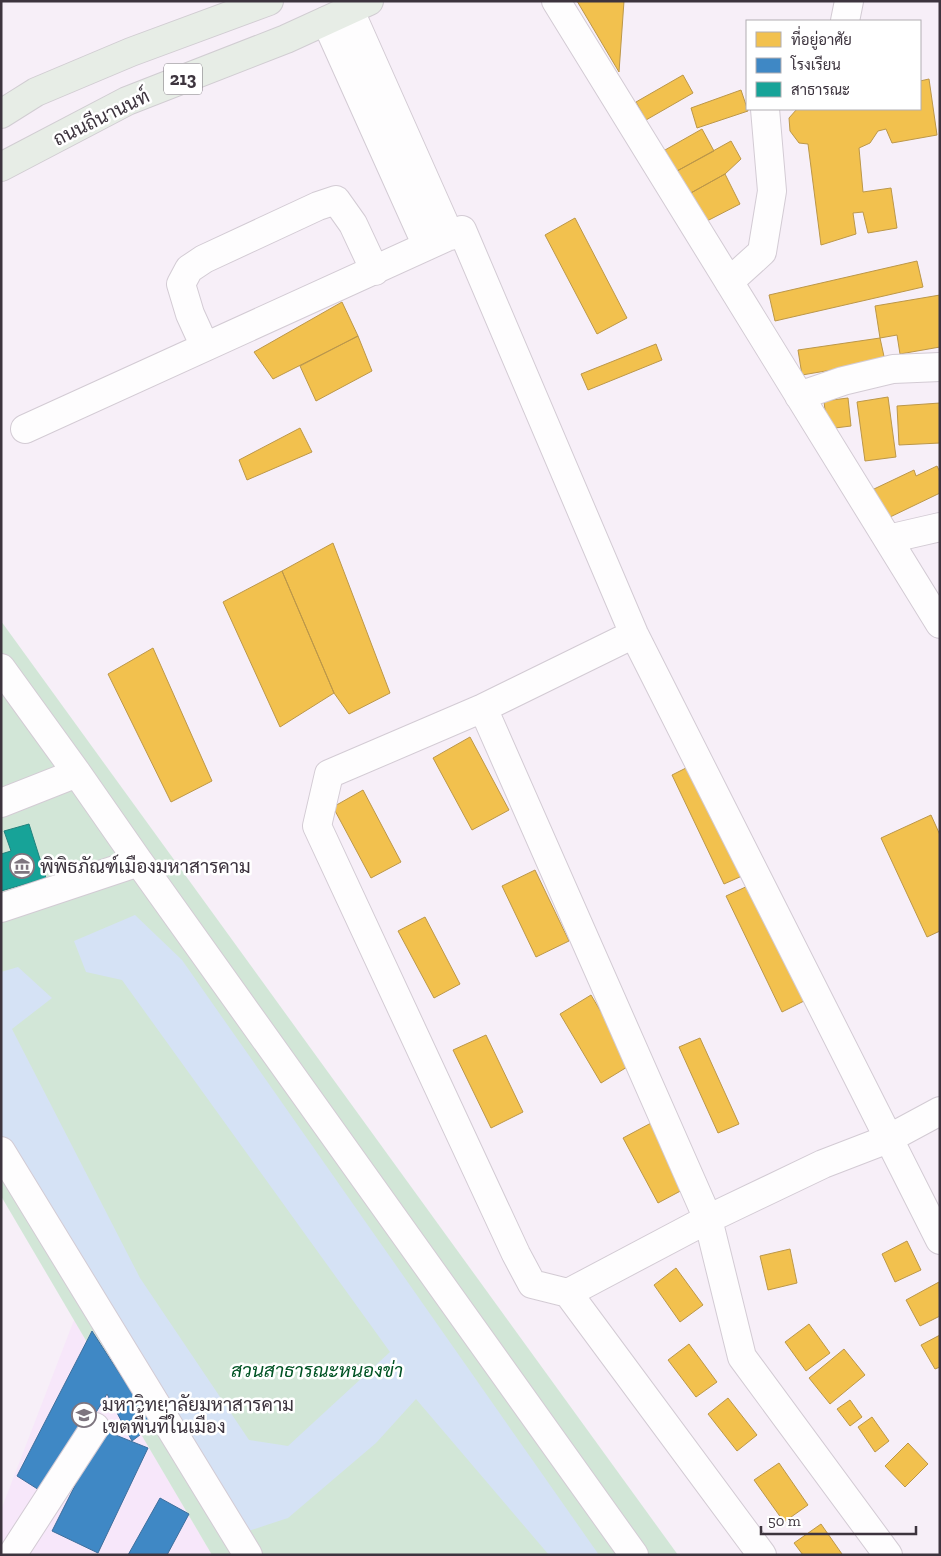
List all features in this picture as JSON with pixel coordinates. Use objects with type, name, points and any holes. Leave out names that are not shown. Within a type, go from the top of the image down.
[{"type":"main road","points":[[270,1],[286,38]]},
{"type":"main road","name":"213","points":[[1,114],[36,92],[131,52],[270,1]]},
{"type":"main road","name":"ถนนถีนานนท์","points":[[1,166],[127,102],[348,11]]},
{"type":"street","points":[[556,1],[940,624]]},
{"type":"street","points":[[845,20],[849,1]]},
{"type":"street","points":[[348,11],[438,241]]},
{"type":"street","points":[[729,282],[762,252],[772,191],[765,110]]},
{"type":"street","points":[[205,347],[190,314],[181,284],[189,269],[217,252],[318,206],[336,200],[353,224],[375,270]]},
{"type":"street","points":[[25,429],[462,230],[634,634],[888,1139],[938,1232]]},
{"type":"street","points":[[799,396],[843,381],[893,369],[940,367]]},
{"type":"street","points":[[888,539],[940,527]]},
{"type":"street","points":[[634,634],[483,708],[329,774],[317,826],[516,1254],[532,1284],[568,1294],[762,1555]]},
{"type":"street","points":[[1,668],[634,1555]]},
{"type":"street","points":[[483,708],[708,1220],[742,1357],[888,1555]]},
{"type":"street","points":[[1,803],[77,773]]},
{"type":"street","points":[[1,908],[139,862]]},
{"type":"street","points":[[568,1294],[708,1220],[823,1164],[888,1139],[940,1111]]},
{"type":"street","points":[[1,1151],[248,1555]]},
{"type":"street","points":[[12,1555],[95,1427]]},
{"type":"shaded area","name":"มหาวิทยาลัยมหาสารคาม เขตพื้นที่ในเมือง","points":[[74,1320],[212,1555],[1,1555],[1,1510]]},
{"type":"green space","name":"สวนสาธารณะหนองข่า","points":[[1,621],[678,1555],[212,1555],[1,1196]]},
{"type":"water","points":[[135,915],[182,960],[599,1555],[549,1555],[416,1399],[376,1443],[288,1518],[233,1536],[1,1143],[1,972],[18,967],[52,998],[12,1029],[140,1278],[249,1440],[288,1446],[390,1352],[122,980],[86,972],[74,941]]},
{"type":"building: ที่อยู่อาศัย","points":[[577,1],[624,1],[619,72]]},
{"type":"building: ที่อยู่อาศัย","points":[[683,75],[693,93],[646,120],[636,102]]},
{"type":"building: ที่อยู่อาศัย","points":[[929,79],[937,135],[892,143],[886,129],[878,131],[870,143],[859,148],[863,192],[891,188],[897,228],[868,233],[863,212],[853,213],[856,234],[821,245],[808,144],[799,143],[790,131],[789,118],[796,110],[921,110],[921,81]]},
{"type":"building: ที่อยู่อาศัย","points":[[741,90],[746,110],[748,111],[697,128],[691,108]]},
{"type":"building: ที่อยู่อาศัย","points":[[702,129],[714,151],[677,171],[665,150]]},
{"type":"building: ที่อยู่อาศัย","points":[[731,141],[741,159],[725,174],[689,194],[677,171]]},
{"type":"building: ที่อยู่อาศัย","points":[[725,174],[740,204],[705,222],[689,194]]},
{"type":"building: ที่อยู่อาศัย","points":[[575,218],[627,318],[597,334],[545,235]]},
{"type":"building: ที่อยู่อาศัย","points":[[917,261],[923,287],[775,321],[769,295]]},
{"type":"building: ที่อยู่อาศัย","points":[[940,295],[940,347],[900,354],[897,335],[880,338],[875,306]]},
{"type":"building: ที่อยู่อาศัย","points":[[342,302],[358,336],[273,379],[254,352]]},
{"type":"building: ที่อยู่อาศัย","points":[[358,336],[372,371],[316,401],[300,366]]},
{"type":"building: ที่อยู่อาศัย","points":[[880,338],[885,361],[802,375],[798,350]]},
{"type":"building: ที่อยู่อาศัย","points":[[656,344],[662,360],[588,390],[581,374]]},
{"type":"building: ที่อยู่อาศัย","points":[[888,397],[896,457],[865,461],[857,402]]},
{"type":"building: ที่อยู่อาศัย","points":[[848,398],[851,426],[827,429],[824,401]]},
{"type":"building: ที่อยู่อาศัย","points":[[940,403],[940,443],[899,445],[897,406]]},
{"type":"building: ที่อยู่อาศัย","points":[[300,428],[312,452],[247,480],[239,460]]},
{"type":"building: ที่อยู่อาศัย","points":[[937,466],[940,472],[940,493],[888,518],[874,489],[914,470],[916,476]]},
{"type":"building: ที่อยู่อาศัย","points":[[333,543],[390,693],[349,714],[334,693],[282,571]]},
{"type":"building: ที่อยู่อาศัย","points":[[282,571],[334,693],[280,727],[223,602]]},
{"type":"building: ที่อยู่อาศัย","points":[[153,648],[212,781],[171,802],[108,674]]},
{"type":"building: ที่อยู่อาศัย","points":[[470,737],[509,810],[472,830],[433,758]]},
{"type":"building: ที่อยู่อาศัย","points":[[690,766],[742,876],[724,884],[672,775]]},
{"type":"building: ที่อยู่อาศัย","points":[[363,790],[401,862],[371,878],[333,807]]},
{"type":"building: ที่อยู่อาศัย","points":[[931,815],[940,835],[940,931],[927,937],[881,838]]},
{"type":"building: ที่อยู่อาศัย","points":[[535,870],[569,941],[536,957],[502,886]]},
{"type":"building: ที่อยู่อาศัย","points":[[750,885],[806,1000],[782,1012],[726,896]]},
{"type":"building: ที่อยู่อาศัย","points":[[425,917],[460,984],[434,998],[398,931]]},
{"type":"building: ที่อยู่อาศัย","points":[[591,995],[632,1064],[601,1083],[560,1014]]},
{"type":"building: ที่อยู่อาศัย","points":[[486,1035],[523,1112],[491,1128],[453,1050]]},
{"type":"building: ที่อยู่อาศัย","points":[[700,1038],[739,1124],[718,1133],[679,1047]]},
{"type":"building: ที่อยู่อาศัย","points":[[653,1122],[688,1187],[658,1203],[623,1138]]},
{"type":"building: ที่อยู่อาศัย","points":[[907,1241],[921,1270],[895,1282],[882,1254]]},
{"type":"building: ที่อยู่อาศัย","points":[[790,1249],[797,1283],[768,1290],[760,1256]]},
{"type":"building: ที่อยู่อาศัย","points":[[676,1268],[703,1305],[680,1322],[654,1285]]},
{"type":"building: ที่อยู่อาศัย","points":[[939,1282],[940,1316],[920,1326],[906,1300]]},
{"type":"building: ที่อยู่อาศัย","points":[[809,1324],[830,1353],[806,1371],[785,1342]]},
{"type":"building: ที่อยู่อาศัย","points":[[940,1335],[940,1367],[935,1369],[921,1345]]},
{"type":"building: ที่อยู่อาศัย","points":[[689,1344],[717,1382],[696,1397],[668,1360]]},
{"type":"building: ที่อยู่อาศัย","points":[[844,1349],[865,1375],[830,1404],[809,1378]]},
{"type":"building: ที่อยู่อาศัย","points":[[728,1398],[757,1435],[737,1451],[708,1414]]},
{"type":"building: ที่อยู่อาศัย","points":[[850,1400],[862,1417],[850,1426],[837,1409]]},
{"type":"building: ที่อยู่อาศัย","points":[[872,1417],[889,1441],[875,1452],[858,1427]]},
{"type":"building: ที่อยู่อาศัย","points":[[908,1443],[928,1464],[905,1487],[885,1466]]},
{"type":"building: ที่อยู่อาศัย","points":[[779,1463],[808,1505],[784,1522],[754,1480]]},
{"type":"building: ที่อยู่อาศัย","points":[[821,1524],[841,1555],[803,1555],[794,1543]]},
{"type":"building: โรงเรียน","points":[[92,1331],[153,1425],[132,1441],[107,1394],[47,1495],[17,1476]]},
{"type":"building: โรงเรียน","points":[[103,1430],[148,1448],[98,1553],[52,1531]]},
{"type":"building: โรงเรียน","points":[[160,1498],[189,1514],[167,1555],[128,1555]]},
{"type":"building: สาธารณะ","name":"พิพิธภัณฑ์เมืองมหาสารคาม","points":[[29,824],[46,878],[1,891],[1,854],[11,851],[4,831]]},
{"type":"place","name":"พิพิธภัณฑ์เมืองมหาสารคาม","points":[[22,866]]},
{"type":"place","name":"มหาวิทยาลัยมหาสารคาม เขตพื้นที่ในเมือง","points":[[84,1415]]}]
